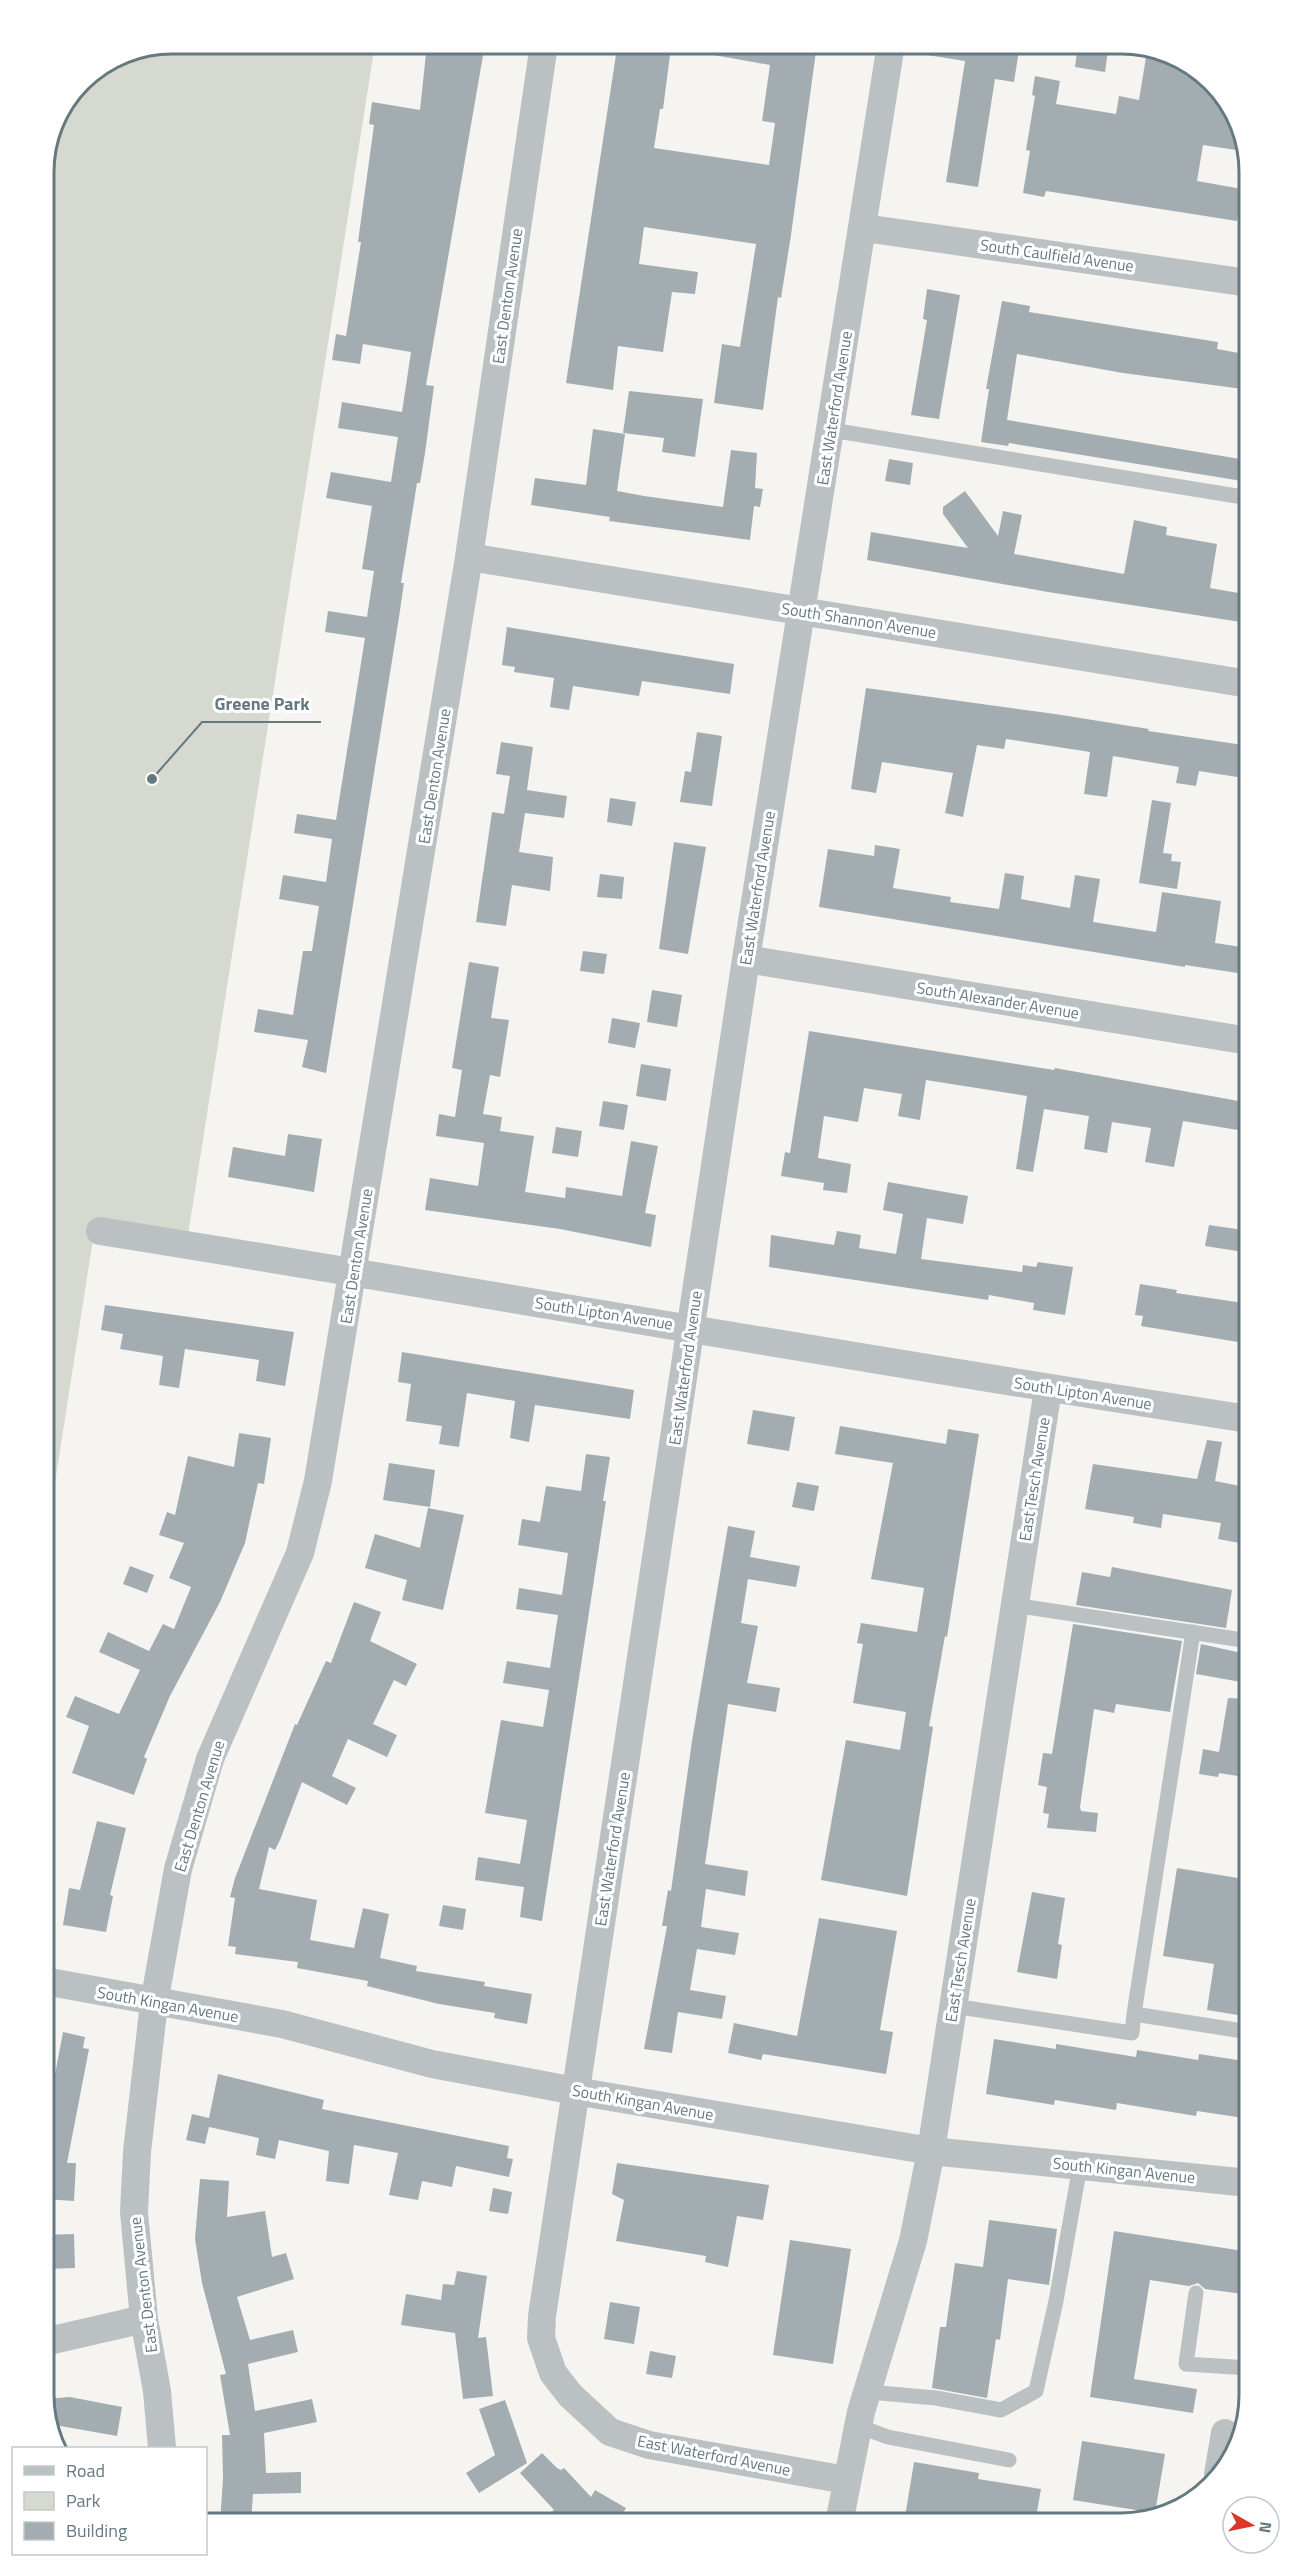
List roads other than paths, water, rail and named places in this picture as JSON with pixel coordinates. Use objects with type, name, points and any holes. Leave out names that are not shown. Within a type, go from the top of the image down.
[{"type":"street","name":"East Denton Avenue","points":[[162,2447],[157,2391],[144,2319],[134,2212],[137,2152],[154,2003],[178,1869],[210,1759],[300,1552],[318,1481],[469,557],[543,54]]},
{"type":"street","name":"East Waterford Avenue","points":[[846,2480],[649,2445],[610,2432],[570,2395],[553,2373],[541,2338],[542,2316],[746,959],[864,228],[890,54]]},
{"type":"street","name":"South Caulfield Avenue","points":[[864,228],[1239,281]]},
{"type":"street","name":"South Shannon Avenue","points":[[469,557],[1239,682]]},
{"type":"street","name":"South Alexander Avenue","points":[[746,959],[1239,1039]]},
{"type":"street","name":"South Lipton Avenue","points":[[100,1231],[354,1271],[1048,1389],[1239,1417]]},
{"type":"street","name":"East Tesch Avenue","points":[[841,2513],[858,2426],[913,2241],[931,2151],[1048,1389]]},
{"type":"street","name":"South Kingan Avenue","points":[[54,1983],[154,2003],[282,2024],[432,2064],[576,2091],[931,2151],[1239,2182]]},
{"type":"street","points":[[54,2340],[144,2319]]},
{"type":"lane","points":[[831,430],[1239,496]]},
{"type":"lane","points":[[1014,1605],[1239,1639]]},
{"type":"lane","points":[[953,2006],[1132,2033],[1193,1632]]},
{"type":"lane","points":[[1134,2014],[1239,2030]]},
{"type":"lane","points":[[869,2392],[936,2398],[1001,2410],[1036,2391],[1056,2301],[1080,2166]]},
{"type":"lane","points":[[1196,2293],[1186,2364],[1239,2367]]},
{"type":"lane","points":[[858,2426],[888,2437],[1009,2460]]},
{"type":"place","name":"Greene Park","points":[[152,779]]}]
